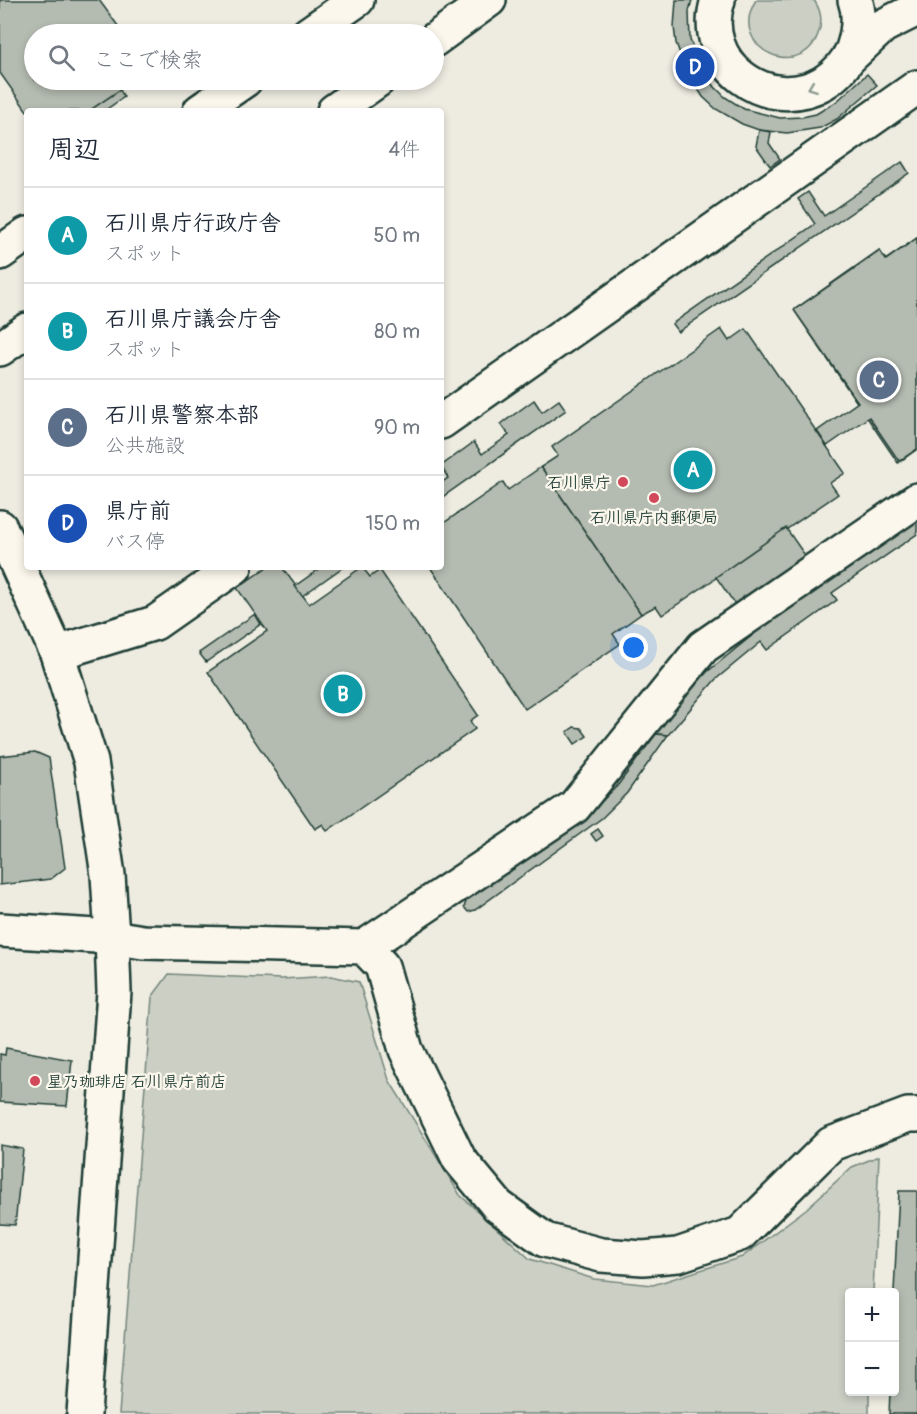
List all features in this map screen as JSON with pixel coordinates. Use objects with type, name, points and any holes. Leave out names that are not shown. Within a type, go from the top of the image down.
[{"type":"street","points":[[444,33],[489,0]]},
{"type":"street","points":[[718,0],[715,9],[715,34],[724,58],[740,77],[762,90],[787,94],[812,89],[834,76],[850,57],[883,26],[917,8]]},
{"type":"street","points":[[850,57],[858,33],[858,8],[855,0]]},
{"type":"street","points":[[904,0],[917,8]]},
{"type":"street","points":[[320,24],[343,4]]},
{"type":"street","points":[[444,420],[917,87]]},
{"type":"street","points":[[204,108],[230,90]]},
{"type":"street","points":[[338,108],[364,90]]},
{"type":"street","points":[[0,253],[24,236]]},
{"type":"street","points":[[0,349],[24,332]]},
{"type":"street","points":[[0,930],[112,937],[143,942],[364,947],[574,807],[703,647],[917,500]]},
{"type":"street","points":[[0,527],[57,653],[92,762],[108,875],[114,992],[84,1414]]},
{"type":"street","points":[[57,653],[155,623],[231,570]]},
{"type":"street","points":[[364,947],[382,966],[406,1050],[459,1159],[498,1206],[545,1240],[601,1255],[644,1258],[678,1255],[699,1248],[740,1234],[831,1144],[908,1115],[917,1115]]},
{"type":"shaded area","points":[[756,0],[814,0],[821,23],[811,47],[798,55],[784,57],[770,54],[758,45],[751,33],[749,18]]},
{"type":"shaded area","points":[[169,974],[282,979],[331,976],[359,982],[389,1080],[460,1195],[530,1259],[594,1279],[653,1285],[742,1257],[806,1209],[852,1167],[879,1156],[873,1288],[845,1288],[845,1396],[869,1396],[869,1414],[119,1414],[152,997]]},
{"type":"building","points":[[0,0],[99,0],[117,24],[24,24],[24,90],[119,90],[93,108],[25,108],[0,73]]},
{"type":"building","points":[[676,0],[692,0],[689,11],[690,40],[701,67],[725,97],[744,109],[780,118],[802,117],[816,114],[836,102],[867,74],[877,85],[837,119],[820,128],[787,133],[759,130],[742,124],[716,109],[703,97],[687,72],[676,43],[674,27]]},
{"type":"building","points":[[120,90],[124,97],[108,108],[93,108]]},
{"type":"building","points":[[759,130],[771,132],[769,143],[780,159],[770,166],[756,146]]},
{"type":"building","points":[[902,162],[909,173],[678,332],[672,324],[815,224],[798,199],[808,192],[824,216]]},
{"type":"building","points":[[917,238],[917,449],[898,463],[794,310],[879,250],[885,260]]},
{"type":"building","points":[[917,238],[917,449],[899,461],[869,417],[827,446],[817,431],[858,402],[794,310],[880,251],[886,260]]},
{"type":"building","points":[[721,329],[729,341],[746,329],[845,473],[830,483],[838,494],[662,615],[656,606],[641,614],[541,467],[558,456],[552,447]]},
{"type":"building","points":[[534,400],[542,412],[559,400],[566,410],[444,496],[444,481],[448,478],[444,471],[444,464],[474,442],[482,454],[509,435],[501,424]]},
{"type":"building","points":[[541,467],[641,614],[613,634],[620,644],[525,709],[432,570],[444,570],[444,523],[503,482],[508,490]]},
{"type":"building","points":[[917,518],[917,534],[832,593],[837,600],[767,650],[761,642],[715,680],[668,735],[656,734],[674,709],[707,672],[755,633],[716,577],[786,528],[824,583]]},
{"type":"building","points":[[263,570],[284,570],[309,604],[358,570],[364,570],[370,577],[380,570],[478,715],[470,721],[475,729],[327,831],[323,824],[315,829],[208,672],[267,631],[237,588]]},
{"type":"building","points":[[318,570],[339,570],[302,596],[295,586]]},
{"type":"building","points":[[255,614],[261,624],[206,662],[199,653]]},
{"type":"building","points":[[574,727],[581,728],[587,736],[575,744],[567,732]]},
{"type":"building","points":[[656,734],[668,735],[627,793],[602,818],[475,910],[468,912],[464,907],[467,899],[564,832],[602,801],[618,785]]},
{"type":"building","points":[[35,752],[49,758],[65,868],[51,879],[0,885],[0,756]]},
{"type":"building","points":[[598,829],[603,836],[596,841],[591,834]]},
{"type":"building","name":"星乃珈琲店 石川県庁前店","points":[[6,1048],[72,1060],[67,1106],[0,1102],[0,1054],[5,1055]]},
{"type":"building","points":[[0,1145],[23,1149],[15,1225],[0,1224]]},
{"type":"building","points":[[899,1191],[917,1191],[917,1414],[889,1414],[890,1396],[899,1396],[899,1288],[894,1288]]},
{"type":"place","name":"県庁前","points":[[695,67]]},
{"type":"place","name":"石川県警察本部","points":[[879,380]]},
{"type":"place","name":"石川県庁行政庁舎","points":[[693,470]]},
{"type":"place","name":"石川県庁","points":[[623,482]]},
{"type":"place","name":"石川県庁内郵便局","points":[[654,498]]},
{"type":"place","name":"石川県庁議会庁舎","points":[[343,694]]},
{"type":"place","name":"星乃珈琲店 石川県庁前店","points":[[35,1081]]}]
